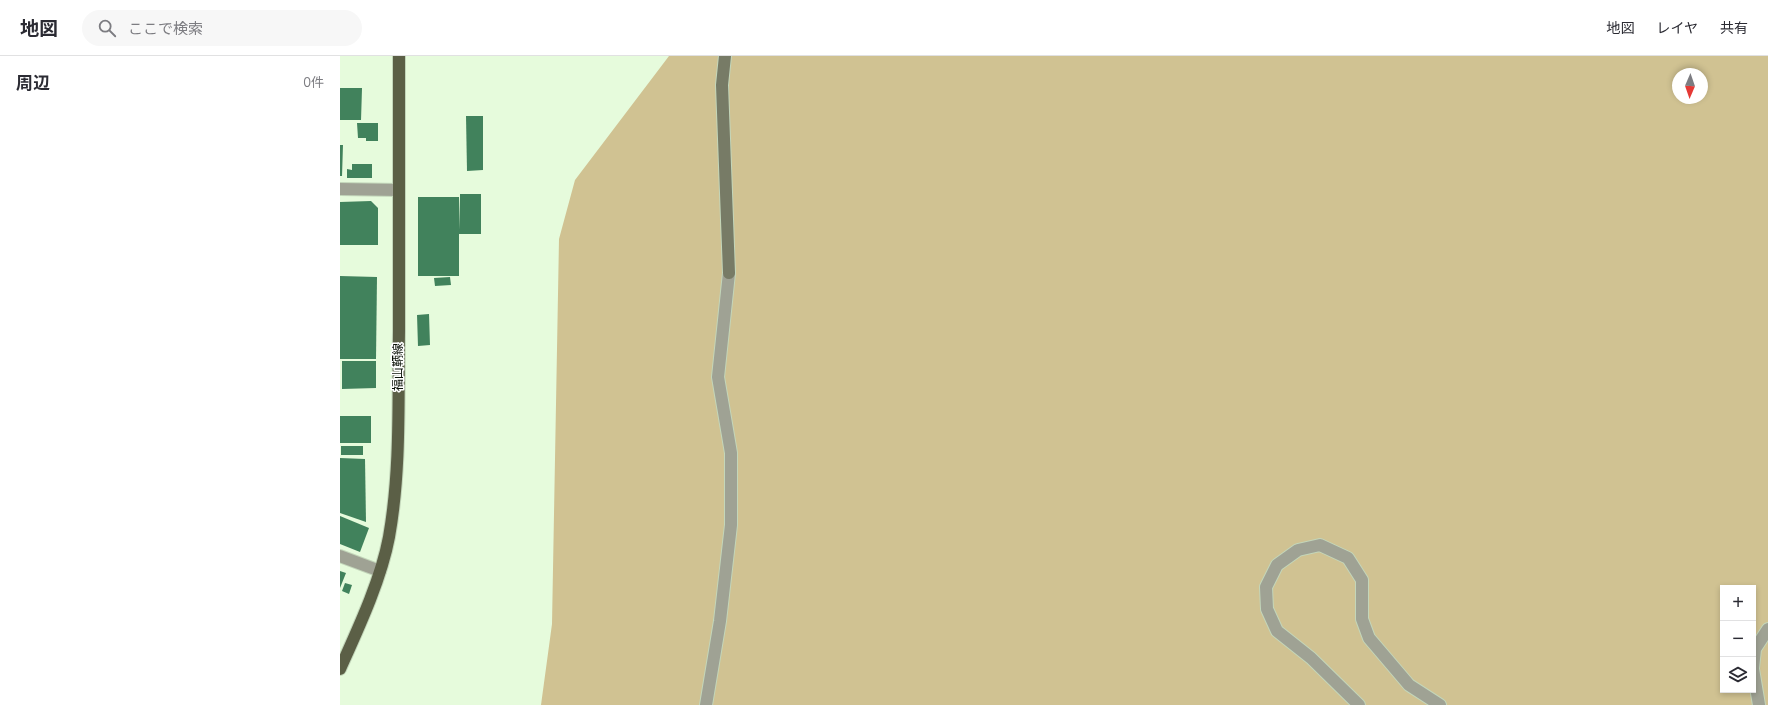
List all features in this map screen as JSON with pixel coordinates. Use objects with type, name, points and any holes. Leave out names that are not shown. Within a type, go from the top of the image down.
[{"type":"main road","name":"福山鞆線","points":[[340,669],[380,571],[388,538],[393,502],[398,407],[399,56]]},
{"type":"street","points":[[706,705],[720,621],[731,526],[730,453],[718,377],[729,273],[722,85],[725,56]]},
{"type":"street","points":[[340,189],[399,190]]},
{"type":"street","points":[[1359,705],[1312,658],[1277,631],[1267,609],[1266,587],[1277,565],[1298,550],[1320,544],[1348,558],[1362,580],[1362,619],[1369,638],[1409,685],[1440,705]]},
{"type":"street","points":[[340,556],[380,571]]},
{"type":"street","points":[[1754,657],[1755,649],[1768,629]]},
{"type":"street","points":[[1756,687],[1759,705]]},
{"type":"shaded area","points":[[669,56],[1768,56],[1768,705],[541,705],[552,624],[559,239],[575,180]]},
{"type":"building","points":[[340,88],[362,88],[361,120],[340,120]]},
{"type":"building","points":[[466,116],[483,116],[483,170],[467,171]]},
{"type":"building","points":[[357,123],[378,123],[378,141],[366,141],[366,138],[358,138]]},
{"type":"building","points":[[340,145],[343,145],[342,176],[340,176]]},
{"type":"building","points":[[352,164],[372,164],[372,178],[347,178],[347,169],[352,170]]},
{"type":"building","points":[[460,194],[481,194],[481,234],[459,234],[459,276],[418,276],[418,197],[459,197],[460,230]]},
{"type":"building","points":[[371,201],[378,208],[378,245],[340,245],[340,202]]},
{"type":"building","points":[[340,276],[377,277],[376,359],[340,359]]},
{"type":"building","points":[[450,277],[451,285],[435,286],[434,278]]},
{"type":"building","points":[[429,314],[430,345],[418,346],[417,315]]},
{"type":"building","points":[[342,361],[376,361],[376,388],[342,389]]},
{"type":"building","points":[[340,416],[371,416],[371,443],[340,443]]},
{"type":"building","points":[[341,446],[363,446],[363,455],[341,455]]},
{"type":"building","points":[[340,458],[365,459],[366,522],[340,513]]},
{"type":"building","points":[[340,516],[369,528],[360,552],[340,544]]},
{"type":"building","points":[[340,571],[346,573],[340,588]]},
{"type":"building","points":[[345,583],[352,585],[349,594],[342,591]]}]
